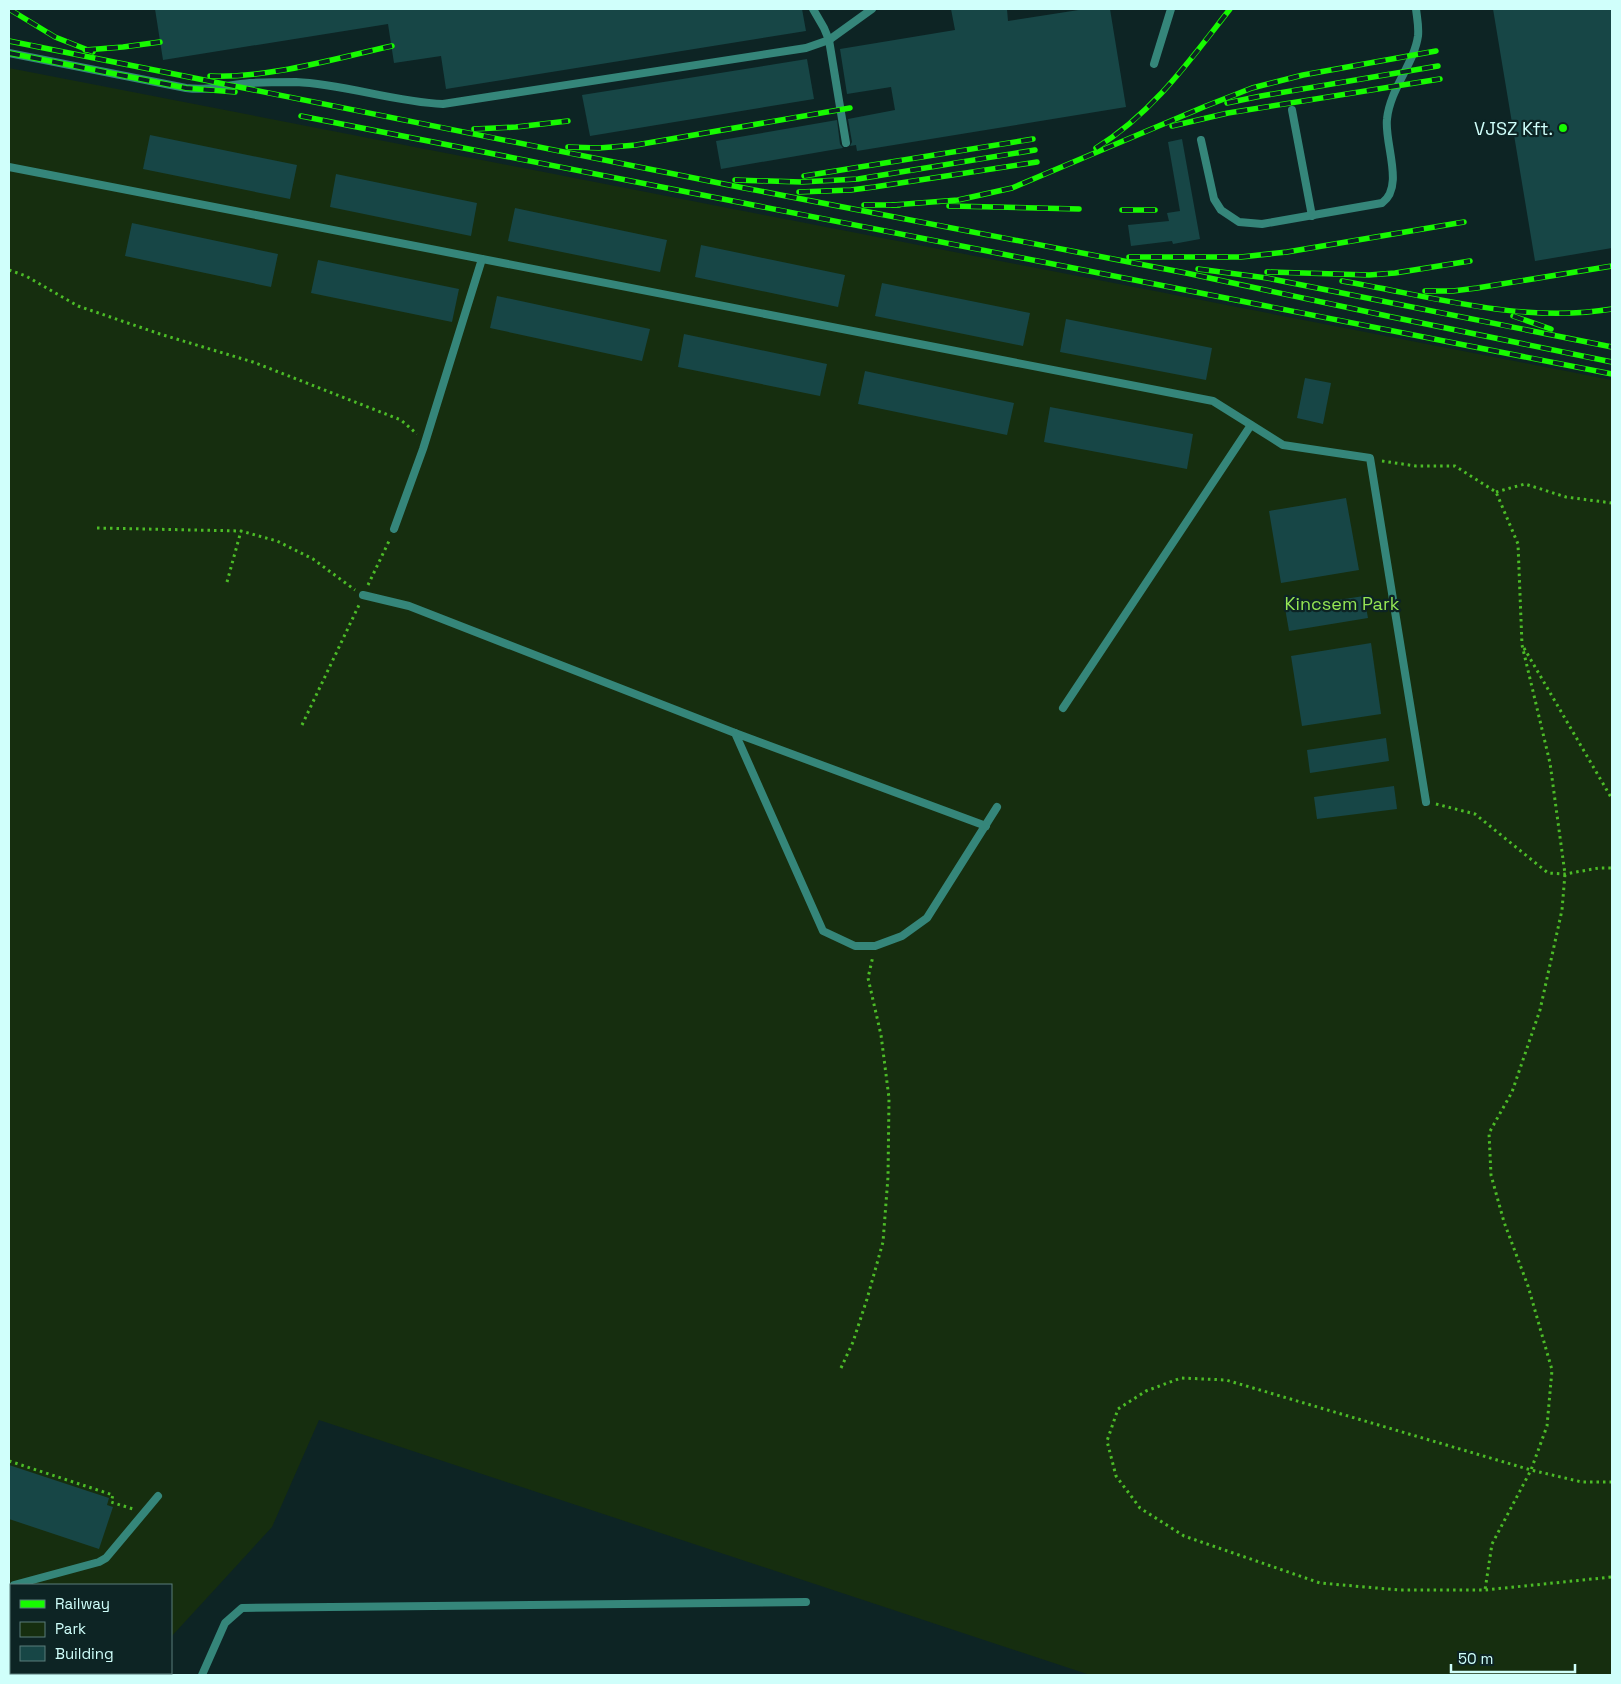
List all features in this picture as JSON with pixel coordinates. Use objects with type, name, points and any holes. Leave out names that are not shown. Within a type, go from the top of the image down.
[{"type":"lane","points":[[813,9],[829,40],[846,143]]},
{"type":"lane","points":[[9,53],[186,88],[204,90],[249,84],[295,82],[321,84],[418,102],[443,104],[806,48],[829,40],[872,9]]},
{"type":"lane","points":[[1154,64],[1171,9]]},
{"type":"lane","points":[[1201,140],[1214,199],[1221,210],[1239,222],[1254,224],[1312,216],[1377,205],[1386,200],[1390,196],[1394,180],[1387,132],[1388,110],[1415,46],[1418,26],[1416,9]]},
{"type":"lane","points":[[1292,110],[1312,216]]},
{"type":"lane","points":[[9,167],[1213,402],[1283,445],[1370,458],[1426,802]]},
{"type":"lane","points":[[394,530],[426,442],[482,259]]},
{"type":"lane","points":[[1063,708],[1251,425]]},
{"type":"lane","points":[[363,595],[409,606],[735,733],[986,826]]},
{"type":"lane","points":[[735,733],[822,931],[855,946],[875,946],[902,936],[927,918],[998,807]]},
{"type":"lane","points":[[22,1584],[99,1562],[106,1558],[158,1496]]},
{"type":"lane","points":[[202,1675],[225,1623],[242,1608],[806,1602]]},
{"type":"path","points":[[9,270],[26,276],[78,306],[160,334],[253,362],[401,420],[426,442]]},
{"type":"path","points":[[1370,458],[1416,466],[1455,466],[1496,492],[1518,544],[1522,645],[1550,763],[1565,874],[1562,910],[1540,1010],[1512,1092],[1490,1133],[1491,1175],[1504,1222],[1528,1286],[1552,1370],[1547,1426],[1532,1470],[1492,1544],[1485,1590]]},
{"type":"path","points":[[1496,492],[1526,484],[1566,497],[1612,503]]},
{"type":"path","points":[[97,528],[241,531],[277,541],[313,559],[363,595]]},
{"type":"path","points":[[302,726],[394,530]]},
{"type":"path","points":[[228,582],[241,531]]},
{"type":"path","points":[[1522,645],[1612,799]]},
{"type":"path","points":[[1426,802],[1476,814],[1548,873],[1565,874],[1599,868],[1612,868]]},
{"type":"path","points":[[841,1368],[853,1342],[883,1242],[888,1177],[889,1098],[881,1035],[868,978],[875,946]]},
{"type":"path","points":[[1612,1482],[1582,1482],[1532,1470],[1226,1380],[1181,1378],[1146,1391],[1118,1409],[1107,1441],[1116,1476],[1140,1508],[1184,1536],[1320,1583],[1399,1590],[1485,1590],[1612,1577]]},
{"type":"path","points":[[9,1461],[113,1495],[111,1502],[144,1513]]},
{"type":"green space","name":"Kincsem Park","points":[[9,68],[1612,380],[1612,1675],[1090,1675],[319,1420],[272,1527],[172,1636],[172,1584],[10,1584],[9,1656]]},
{"type":"green space","points":[[60,1674],[138,1674],[137,1675]]},
{"type":"building","points":[[155,9],[802,9],[806,31],[446,89],[441,56],[394,63],[388,24],[163,60]]},
{"type":"building","points":[[951,9],[1007,9],[1008,21],[1085,9],[1110,9],[1126,107],[857,151],[856,145],[850,146],[852,142],[848,119],[895,110],[891,87],[847,94],[840,49],[955,30]]},
{"type":"building","name":"VJSZ Kft.","points":[[1493,9],[1612,9],[1612,248],[1535,261]]},
{"type":"building","points":[[807,59],[814,99],[590,136],[582,95]]},
{"type":"building","points":[[837,120],[840,144],[843,148],[721,169],[716,141]]},
{"type":"building","points":[[150,135],[297,165],[290,199],[143,169]]},
{"type":"building","points":[[1182,139],[1200,239],[1173,244],[1172,241],[1131,246],[1128,225],[1169,221],[1167,213],[1180,211],[1168,142]]},
{"type":"building","points":[[336,174],[477,203],[471,236],[330,207]]},
{"type":"building","points":[[515,208],[667,240],[660,272],[508,241]]},
{"type":"building","points":[[132,223],[278,254],[271,287],[125,256]]},
{"type":"building","points":[[701,245],[845,275],[838,307],[695,277]]},
{"type":"building","points":[[318,260],[459,289],[452,322],[311,293]]},
{"type":"building","points":[[882,283],[1030,313],[1023,346],[875,316]]},
{"type":"building","points":[[497,296],[650,329],[642,361],[490,328]]},
{"type":"building","points":[[1066,319],[1212,348],[1206,380],[1060,352]]},
{"type":"building","points":[[684,334],[827,364],[820,396],[678,367]]},
{"type":"building","points":[[865,371],[1014,403],[1007,435],[858,404]]},
{"type":"building","points":[[1305,378],[1331,383],[1323,424],[1297,418]]},
{"type":"building","points":[[1050,407],[1193,434],[1187,469],[1044,442]]},
{"type":"building","points":[[1346,498],[1359,570],[1281,583],[1269,511]]},
{"type":"building","points":[[1364,596],[1368,618],[1289,631],[1285,608]]},
{"type":"building","points":[[1371,643],[1381,714],[1302,726],[1291,656]]},
{"type":"building","points":[[1386,738],[1389,761],[1310,773],[1307,750]]},
{"type":"building","points":[[1394,786],[1397,809],[1317,819],[1314,797]]},
{"type":"building","points":[[9,1465],[109,1498],[107,1505],[113,1507],[99,1549],[9,1519]]},
{"type":"railway","points":[[9,9],[55,37],[93,52]]},
{"type":"railway","points":[[1096,148],[1135,119],[1153,102],[1185,66],[1230,9]]},
{"type":"railway","points":[[9,41],[739,187],[1186,273],[1612,362]]},
{"type":"railway","points":[[85,50],[160,42]]},
{"type":"railway","points":[[210,76],[233,76],[279,71],[392,46]]},
{"type":"railway","points":[[893,205],[958,200],[1012,188],[1252,88],[1303,75],[1436,51]]},
{"type":"railway","points":[[9,53],[186,88],[235,92]]},
{"type":"railway","points":[[1227,103],[1438,66]]},
{"type":"railway","points":[[1172,126],[1228,113],[1440,79]]},
{"type":"railway","points":[[568,147],[599,148],[636,145],[850,108]]},
{"type":"railway","points":[[301,116],[1612,374]]},
{"type":"railway","points":[[474,129],[516,127],[568,121]]},
{"type":"railway","points":[[804,176],[1033,139]]},
{"type":"railway","points":[[735,180],[801,182],[858,179],[1035,150]]},
{"type":"railway","points":[[799,192],[851,190],[1037,162]]},
{"type":"railway","points":[[864,205],[899,205]]},
{"type":"railway","points":[[949,206],[1079,209]]},
{"type":"railway","points":[[1122,210],[1155,210]]},
{"type":"railway","points":[[1129,257],[1241,257],[1287,252],[1464,222]]},
{"type":"railway","points":[[1267,272],[1369,275],[1395,273],[1470,261]]},
{"type":"railway","points":[[1425,291],[1453,291],[1477,288],[1612,266]]},
{"type":"railway","points":[[1198,269],[1267,278],[1612,347]]},
{"type":"railway","points":[[1342,281],[1510,311],[1578,313],[1612,309]]},
{"type":"railway","points":[[1513,316],[1551,329]]},
{"type":"place","name":"VJSZ Kft.","points":[[1563,128]]}]
